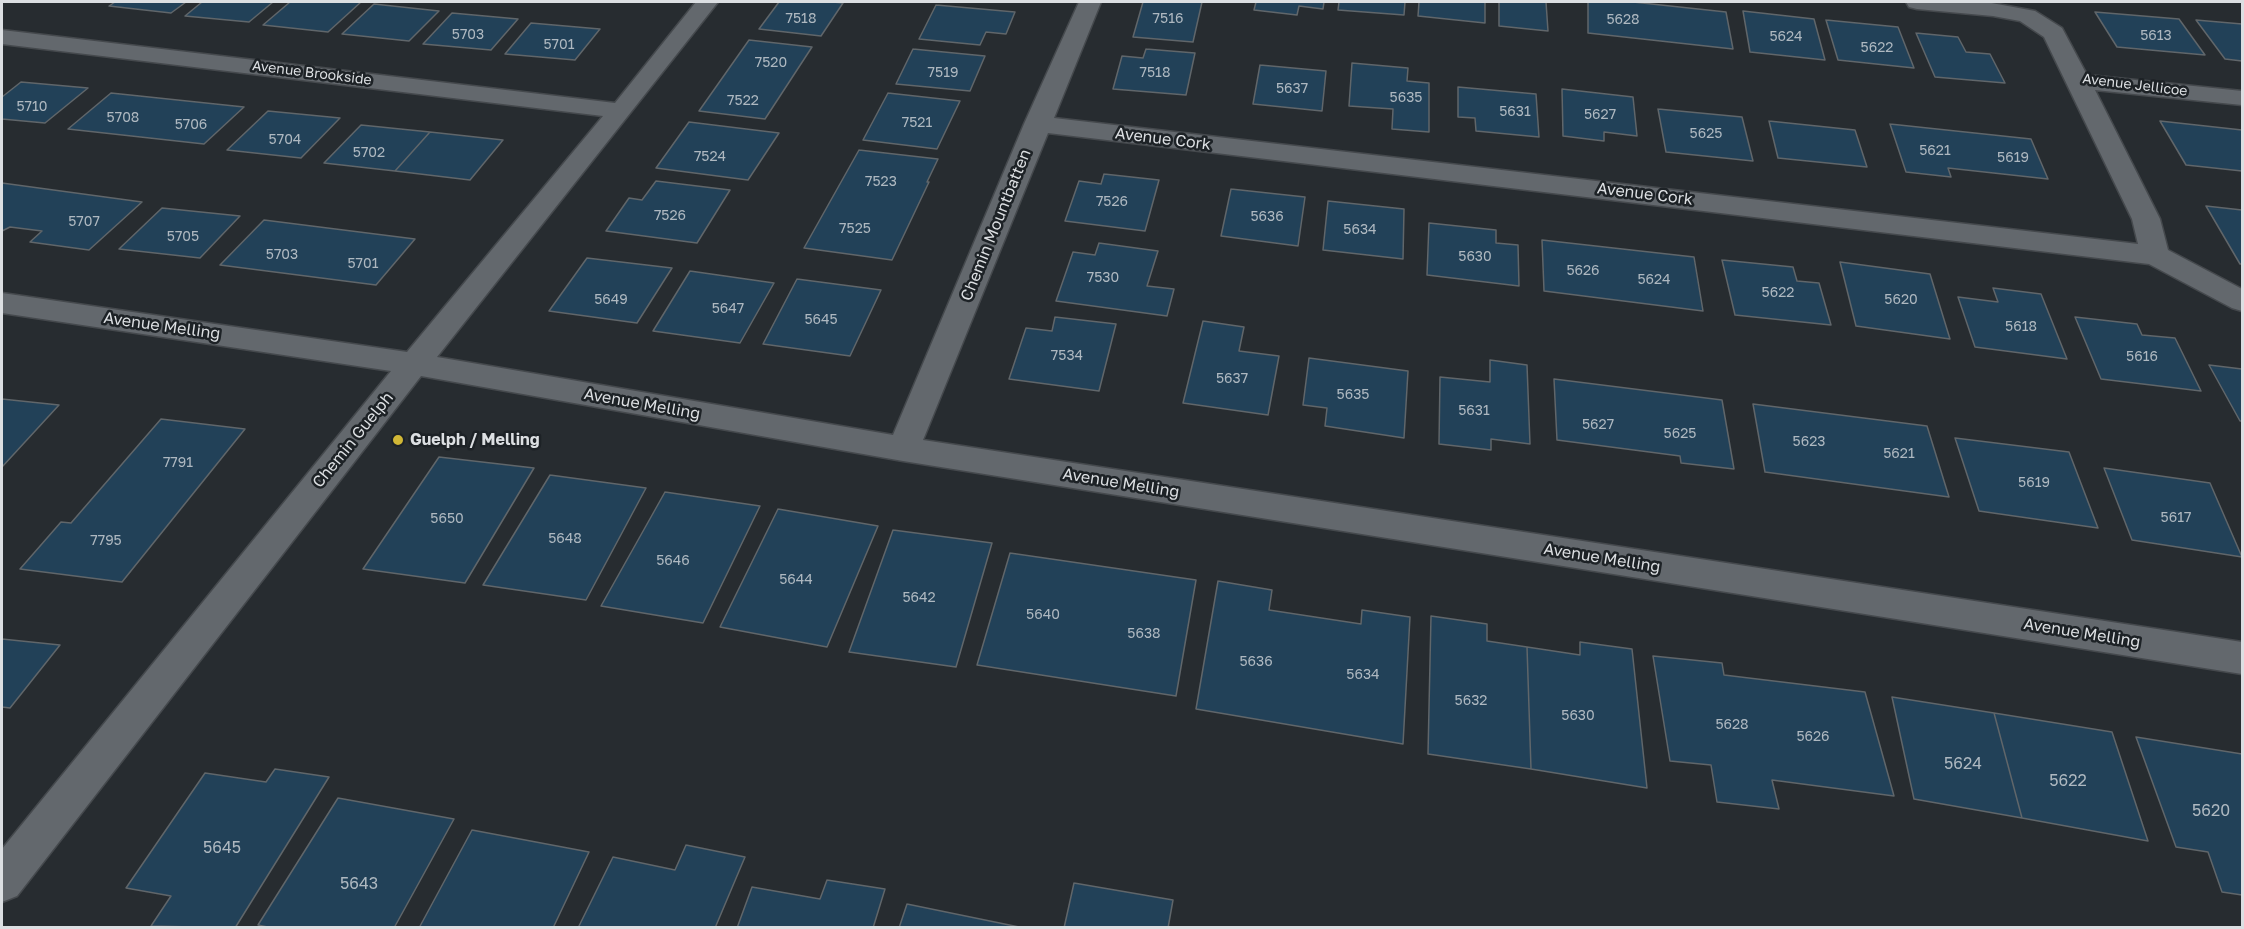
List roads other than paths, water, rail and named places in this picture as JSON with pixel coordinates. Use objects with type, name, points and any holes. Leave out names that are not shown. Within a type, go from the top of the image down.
[{"type":"street","name":"Chemin Guelph","points":[[2,881],[414,364],[707,2]]},
{"type":"street","name":"Chemin Mountbatten","points":[[903,449],[1090,2]]},
{"type":"street","name":"Avenue Jellicoe","points":[[1917,2],[1993,9],[2027,16],[2054,33],[2078,81],[2242,98]]},
{"type":"street","name":"Avenue Brookside","points":[[2,36],[621,111]]},
{"type":"street","points":[[2078,81],[2146,219],[2155,255]]},
{"type":"street","name":"Avenue Cork","points":[[1038,124],[2155,255],[2242,301]]},
{"type":"street","name":"Avenue Melling","points":[[2,303],[414,364],[903,449],[2242,658]]},
{"type":"place","name":"Guelph / Melling","points":[[398,440]]}]
